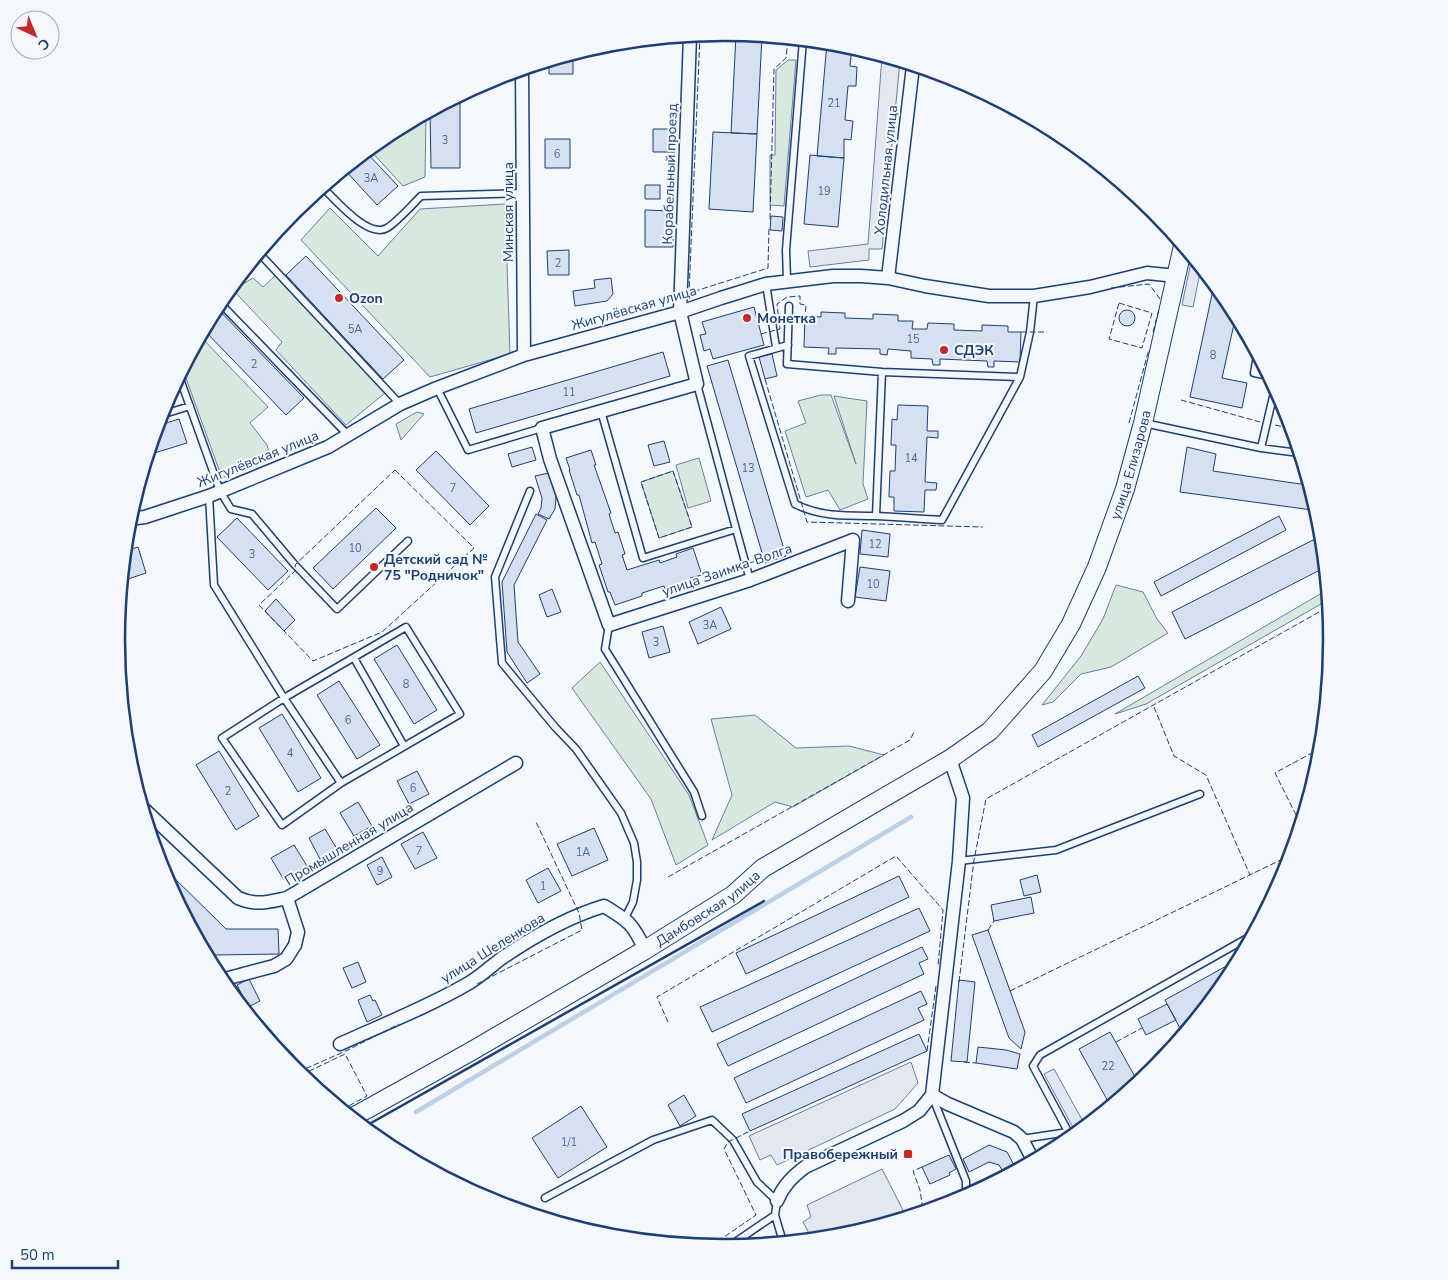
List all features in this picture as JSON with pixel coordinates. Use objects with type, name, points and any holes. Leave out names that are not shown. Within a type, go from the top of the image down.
[{"type":"street","name":"Корабельный проезд","points":[[690,43],[680,312],[697,384]]},
{"type":"street","name":"Холодильная улица","points":[[888,278],[912,72]]},
{"type":"street","name":"Минская улица","points":[[522,77],[524,355]]},
{"type":"street","name":"улица Елизарова","points":[[1044,671],[1071,624],[1097,567],[1125,489],[1143,423],[1181,254]]},
{"type":"street","name":"Жигулёвская улица","points":[[138,518],[214,494],[328,447],[400,404],[524,355],[680,312],[766,284],[833,276],[888,278],[989,296],[1034,296],[1090,287],[1147,273],[1176,276]]},
{"type":"street","points":[[609,626],[550,459],[542,428],[697,384]]},
{"type":"street","name":"улица Заимка-Волга","points":[[609,626],[750,580],[853,540],[848,601]]},
{"type":"street","name":"Дамбовская улица","points":[[359,1114],[646,950],[733,895],[763,868],[950,759],[990,731],[1044,671]]},
{"type":"street","points":[[777,1201],[782,1189],[805,1167],[903,1121],[920,1111],[932,1095],[959,861],[963,798],[950,759]]},
{"type":"street","name":"Промышленная улица","points":[[229,978],[274,966],[286,959],[295,945],[298,932],[287,898],[516,763]]},
{"type":"street","points":[[153,817],[238,898],[251,904],[287,898]]},
{"type":"street","name":"улица Шеленкова","points":[[340,1044],[432,1003],[471,982],[514,950],[579,913],[604,906],[625,918],[635,929],[646,950]]},
{"type":"street","points":[[932,1095],[948,1104],[1014,1132],[1022,1139],[1030,1155]]},
{"type":"lane","points":[[787,280],[786,250],[803,46]]},
{"type":"lane","points":[[327,192],[364,226],[375,230],[386,229],[421,196],[523,193]]},
{"type":"lane","points":[[264,258],[400,404]]},
{"type":"lane","points":[[766,284],[776,347]]},
{"type":"lane","points":[[788,345],[749,356],[795,504],[803,508],[842,516],[942,520],[1020,377],[1030,332],[1034,296]]},
{"type":"lane","points":[[789,306],[787,364],[882,372],[1020,377]]},
{"type":"lane","points":[[225,308],[348,435]]},
{"type":"lane","points":[[1255,364],[1254,373],[1261,374]]},
{"type":"lane","points":[[876,516],[882,372]]},
{"type":"lane","points":[[183,384],[214,494],[214,585],[284,698],[341,783]]},
{"type":"lane","points":[[697,384],[750,580]]},
{"type":"lane","points":[[437,388],[468,450],[542,428]]},
{"type":"lane","points":[[1261,448],[1272,400]]},
{"type":"lane","points":[[171,412],[190,406]]},
{"type":"lane","points":[[601,411],[643,558],[736,529]]},
{"type":"lane","points":[[1143,423],[1261,448],[1292,451]]},
{"type":"lane","points":[[530,492],[495,577],[502,664],[554,727],[576,748],[621,813],[634,843],[637,862],[637,880],[633,902],[625,918]]},
{"type":"lane","points":[[214,494],[231,509],[252,514],[295,565],[337,609],[408,541]]},
{"type":"lane","points":[[406,626],[460,714],[341,783],[282,825],[222,738],[284,698],[354,658],[406,626]]},
{"type":"lane","points":[[609,626],[606,649],[694,792],[702,816]]},
{"type":"lane","points":[[354,658],[404,746]]},
{"type":"lane","points":[[959,861],[1056,850],[1200,794]]},
{"type":"lane","points":[[1067,1130],[1033,1066],[1040,1055],[1241,942]]},
{"type":"lane","points":[[932,1095],[966,1181],[966,1187]]},
{"type":"lane","points":[[545,1198],[653,1140],[712,1120],[733,1140],[757,1182],[777,1201],[776,1215],[781,1236]]},
{"type":"lane","points":[[1022,1139],[1060,1136]]},
{"type":"lane","points":[[741,1238],[776,1215]]},
{"type":"shaded area","points":[[788,60],[796,60],[784,206],[770,205],[770,155],[775,155],[776,70]]},
{"type":"shaded area","points":[[881,63],[899,68],[882,249],[869,249],[869,260],[810,267],[808,251],[868,244]]},
{"type":"shaded area","points":[[426,121],[425,177],[403,186],[374,155]]},
{"type":"shaded area","points":[[505,204],[510,354],[430,377],[301,240],[330,208],[378,256],[420,209]]},
{"type":"shaded area","points":[[1190,265],[1199,276],[1193,307],[1182,305]]},
{"type":"shaded area","points":[[277,274],[385,393],[346,425],[276,350],[282,342],[236,293],[243,284],[253,278],[263,287]]},
{"type":"shaded area","points":[[205,341],[268,407],[250,423],[267,445],[271,459],[222,478],[186,378]]},
{"type":"shaded area","points":[[821,395],[831,395],[856,464],[834,396],[867,401],[863,484],[868,499],[840,510],[828,490],[806,497],[785,431],[806,423],[798,401]]},
{"type":"shaded area","points":[[417,412],[424,414],[401,440],[396,424]]},
{"type":"shaded area","points":[[699,458],[711,501],[688,508],[676,465]]},
{"type":"shaded area","points":[[673,471],[692,527],[659,538],[641,482]]},
{"type":"shaded area","points":[[1116,585],[1143,592],[1157,619],[1168,633],[1111,667],[1081,674],[1053,702],[1042,705],[1081,656],[1103,619]]},
{"type":"shaded area","points":[[1320,594],[1321,604],[1146,704],[1115,714]]},
{"type":"shaded area","points":[[600,662],[689,795],[708,845],[676,865],[651,799],[572,688]]},
{"type":"shaded area","points":[[755,715],[796,748],[849,746],[884,755],[793,807],[775,802],[712,840],[732,795],[711,719]]},
{"type":"shaded area","points":[[911,1062],[918,1083],[895,1109],[777,1165],[771,1155],[760,1160],[749,1136]]},
{"type":"shaded area","points":[[1054,1069],[1082,1119],[1072,1127],[1044,1074]]},
{"type":"shaded area","points":[[882,1169],[903,1211],[841,1227],[809,1233],[803,1222],[811,1217],[807,1205]]},
{"type":"building","points":[[736,42],[762,43],[757,134],[731,133]]},
{"type":"building","points":[[826,50],[851,55],[850,66],[857,67],[856,86],[848,86],[845,120],[853,121],[851,140],[844,139],[844,158],[817,156]]},
{"type":"building","points":[[573,61],[573,74],[549,74],[549,68]]},
{"type":"building","points":[[460,103],[460,168],[431,168],[430,118]]},
{"type":"building","points":[[653,129],[675,129],[675,152],[653,152]]},
{"type":"building","points":[[713,132],[757,134],[753,212],[709,209]]},
{"type":"building","points":[[545,139],[570,139],[570,168],[545,168]]},
{"type":"building","points":[[810,155],[844,158],[838,227],[804,224]]},
{"type":"building","points":[[371,157],[398,186],[377,205],[349,174]]},
{"type":"building","points":[[645,185],[660,185],[660,199],[645,199]]},
{"type":"building","points":[[645,210],[673,211],[673,247],[645,247]]},
{"type":"building","points":[[771,216],[783,217],[782,231],[770,230]]},
{"type":"building","points":[[569,250],[569,275],[548,275],[547,251]]},
{"type":"building","points":[[306,256],[404,360],[383,379],[286,275]]},
{"type":"building","points":[[611,278],[613,294],[607,301],[575,306],[573,291],[595,288],[594,280]]},
{"type":"building","points":[[1212,294],[1234,326],[1222,378],[1247,383],[1242,408],[1190,397]]},
{"type":"building","points":[[754,307],[764,345],[713,359],[710,349],[704,351],[700,335],[706,334],[702,322]]},
{"type":"building","points":[[1124,310],[1130,310],[1135,315],[1133,324],[1124,326],[1119,321],[1119,315]]},
{"type":"building","points":[[821,312],[845,313],[845,318],[873,319],[873,314],[898,315],[898,321],[913,321],[912,329],[927,329],[928,323],[954,324],[954,330],[982,331],[982,325],[1008,326],[1008,332],[1021,332],[1020,362],[994,361],[994,367],[988,367],[987,361],[940,359],[940,365],[933,365],[932,359],[911,358],[911,351],[888,349],[887,355],[880,354],[880,349],[836,348],[836,354],[828,354],[829,348],[804,347],[805,316],[821,317]]},
{"type":"building","points":[[222,313],[304,398],[286,415],[209,335]]},
{"type":"building","points":[[663,352],[670,376],[476,433],[469,409]]},
{"type":"building","points":[[772,354],[777,376],[765,379],[759,357]]},
{"type":"building","points":[[728,360],[786,556],[765,563],[707,366]]},
{"type":"building","points":[[898,405],[928,406],[927,431],[938,431],[938,438],[927,437],[925,482],[937,483],[936,490],[925,490],[924,512],[894,511],[894,497],[889,497],[890,471],[895,471],[896,445],[891,445],[892,419],[897,420]]},
{"type":"building","points":[[179,419],[187,443],[156,453],[157,448],[166,423]]},
{"type":"building","points":[[664,441],[670,462],[654,466],[648,445]]},
{"type":"building","points":[[532,447],[536,460],[512,467],[508,454]]},
{"type":"building","points":[[1187,447],[1216,454],[1213,471],[1301,483],[1308,509],[1180,492]]},
{"type":"building","points":[[591,450],[596,465],[594,465],[611,513],[609,514],[615,533],[618,532],[625,554],[622,555],[627,570],[659,560],[660,563],[677,557],[676,554],[693,548],[702,575],[690,578],[691,581],[665,589],[664,586],[642,593],[642,596],[615,605],[610,592],[608,592],[599,565],[602,564],[595,542],[592,543],[579,495],[577,495],[566,458]]},
{"type":"building","points":[[436,451],[489,506],[470,525],[416,470]]},
{"type":"building","points":[[549,473],[556,497],[555,509],[549,519],[538,514],[542,498],[535,476]]},
{"type":"building","points":[[376,508],[396,528],[333,589],[313,568]]},
{"type":"building","points":[[536,514],[547,520],[514,585],[518,642],[540,674],[527,683],[507,652],[502,582]]},
{"type":"building","points":[[1279,516],[1286,530],[1161,596],[1154,582]]},
{"type":"building","points":[[237,518],[288,571],[268,590],[217,537]]},
{"type":"building","points":[[862,530],[890,534],[888,557],[860,554]]},
{"type":"building","points":[[1314,540],[1319,571],[1185,639],[1172,612]]},
{"type":"building","points":[[138,547],[146,573],[129,579],[130,562],[132,549]]},
{"type":"building","points":[[860,567],[890,571],[886,601],[855,597]]},
{"type":"building","points":[[552,589],[561,612],[547,617],[539,595]]},
{"type":"building","points":[[276,599],[295,620],[284,631],[265,611]]},
{"type":"building","points":[[721,607],[731,629],[698,644],[689,622]]},
{"type":"building","points":[[663,626],[670,652],[649,658],[642,632]]},
{"type":"building","points":[[397,645],[437,710],[414,724],[374,659]]},
{"type":"building","points":[[1138,676],[1145,688],[1038,747],[1032,735]]},
{"type":"building","points":[[339,681],[380,745],[357,759],[317,695]]},
{"type":"building","points":[[282,714],[321,778],[298,792],[259,728]]},
{"type":"building","points":[[219,751],[259,816],[236,830],[196,765]]},
{"type":"building","points":[[417,771],[429,794],[409,804],[397,781]]},
{"type":"building","points":[[358,802],[372,826],[354,836],[340,813]]},
{"type":"building","points":[[594,828],[608,860],[572,876],[557,844]]},
{"type":"building","points":[[325,829],[337,849],[320,859],[309,838]]},
{"type":"building","points":[[423,832],[437,858],[415,869],[401,844]]},
{"type":"building","points":[[294,845],[307,866],[284,880],[271,858]]},
{"type":"building","points":[[382,857],[392,877],[377,885],[367,865]]},
{"type":"building","points":[[548,868],[561,891],[538,903],[526,880]]},
{"type":"building","points":[[1037,875],[1041,892],[1024,896],[1020,880]]},
{"type":"building","points":[[899,876],[909,897],[746,974],[736,953]]},
{"type":"building","points":[[176,879],[226,929],[278,929],[279,954],[215,955],[187,905]]},
{"type":"building","points":[[1031,897],[1034,913],[994,921],[991,905]]},
{"type":"building","points":[[919,908],[930,931],[712,1032],[700,1007]]},
{"type":"building","points":[[988,930],[1025,1032],[1021,1049],[1009,1038],[972,935]]},
{"type":"building","points":[[922,947],[928,959],[919,963],[924,974],[728,1066],[717,1044]]},
{"type":"building","points":[[358,962],[366,982],[352,988],[343,968]]},
{"type":"building","points":[[1226,966],[1180,1028],[1165,1000]]},
{"type":"building","points":[[249,979],[260,1001],[250,1006],[237,985]]},
{"type":"building","points":[[959,980],[975,982],[967,1062],[951,1061]]},
{"type":"building","points":[[921,991],[927,1004],[918,1008],[924,1020],[746,1103],[734,1078]]},
{"type":"building","points":[[370,995],[373,1001],[375,1000],[382,1015],[367,1022],[358,1000]]},
{"type":"building","points":[[1167,1004],[1176,1020],[1146,1035],[1138,1019]]},
{"type":"building","points":[[1110,1032],[1134,1075],[1107,1100],[1079,1049]]},
{"type":"building","points":[[919,1034],[927,1051],[750,1131],[742,1114]]},
{"type":"building","points":[[978,1047],[1006,1050],[1020,1054],[1017,1069],[976,1063]]},
{"type":"building","points":[[684,1095],[696,1116],[680,1126],[668,1105]]},
{"type":"building","points":[[581,1106],[607,1147],[558,1178],[532,1138]]},
{"type":"building","points":[[989,1145],[1007,1152],[1013,1164],[1002,1170],[999,1165],[989,1162],[969,1172],[963,1159]]},
{"type":"building","points":[[949,1155],[956,1169],[949,1173],[950,1175],[930,1184],[922,1167]]},
{"type":"waterway","points":[[416,1112],[911,817]]},
{"type":"fence","points":[[700,42],[689,293],[768,268],[769,227]]},
{"type":"fence","points":[[770,219],[774,69],[786,58],[787,45]]},
{"type":"fence","points":[[1111,288],[1149,284],[1160,299]]},
{"type":"fence","points":[[761,334],[780,329],[777,304],[787,297],[800,296],[800,304],[806,305],[805,316]]},
{"type":"fence","points":[[1119,303],[1152,313],[1142,348],[1109,339],[1119,303]]},
{"type":"fence","points":[[1153,332],[1159,309]]},
{"type":"fence","points":[[1021,332],[1047,332]]},
{"type":"fence","points":[[1129,423],[1149,349]]},
{"type":"fence","points":[[765,379],[807,522],[983,527]]},
{"type":"fence","points":[[1181,400],[1260,422]]},
{"type":"fence","points":[[1275,425],[1283,427]]},
{"type":"fence","points":[[395,470],[474,548],[382,632],[313,661],[259,605],[296,570],[295,565],[395,470]]},
{"type":"fence","points":[[673,471],[692,527],[659,538],[641,482],[673,471]]},
{"type":"fence","points":[[959,982],[974,860],[986,799],[1321,611]]},
{"type":"fence","points":[[1154,707],[1174,756],[1206,775],[1250,875]]},
{"type":"fence","points":[[668,877],[910,740],[914,732]]},
{"type":"fence","points":[[1296,815],[1275,773],[1312,753]]},
{"type":"fence","points":[[477,984],[582,930],[579,913],[536,822]]},
{"type":"fence","points":[[668,1022],[657,997],[896,856],[943,910],[938,967]]},
{"type":"fence","points":[[1010,991],[1280,860]]},
{"type":"fence","points":[[988,930],[994,921]]},
{"type":"fence","points":[[927,1051],[936,986]]},
{"type":"fence","points":[[306,1068],[399,1024]]},
{"type":"fence","points":[[1116,1042],[1142,1028]]},
{"type":"fence","points":[[309,1071],[345,1054],[367,1096],[349,1106]]},
{"type":"fence","points":[[964,1062],[976,1063]]},
{"type":"fence","points":[[721,1239],[756,1215],[724,1149],[728,1142],[750,1131]]},
{"type":"fence","points":[[922,1167],[913,1171],[920,1190],[922,1205]]},
{"type":"wall","points":[[371,1123],[764,901]]},
{"type":"place","name":"Ozon","points":[[339,298]]},
{"type":"place","name":"Монетка","points":[[747,318]]},
{"type":"place","name":"СДЭК","points":[[944,350]]},
{"type":"place","name":"Детский сад № 75 \"Родничок\"","points":[[374,567]]},
{"type":"place","name":"Правобережный","points":[[908,1154]]}]
